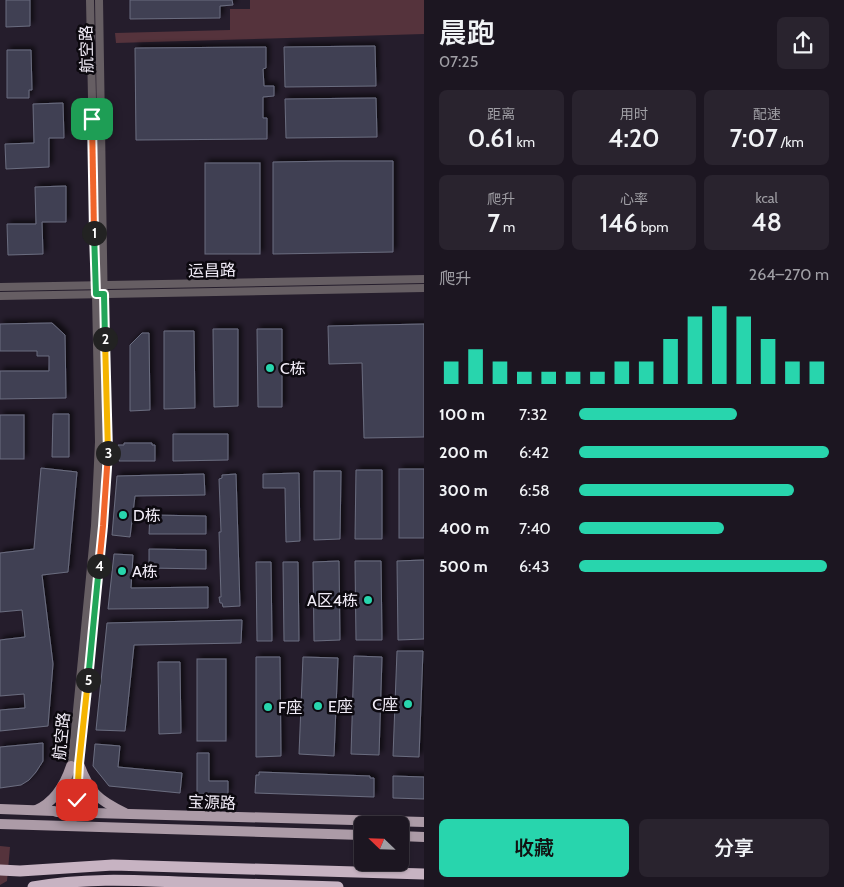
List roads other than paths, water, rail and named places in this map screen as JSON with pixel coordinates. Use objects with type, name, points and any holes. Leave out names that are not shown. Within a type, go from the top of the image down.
[{"type":"highway","points":[[0,870],[20,871],[113,865],[424,874]]},
{"type":"highway","points":[[33,887],[75,882],[140,881],[338,887]]},
{"type":"main road","points":[[35,811],[42,808],[55,796],[75,765],[96,795],[105,803],[128,814]]},
{"type":"main road","name":"宝源路","points":[[0,809],[71,813],[424,822]]},
{"type":"main road","name":"宝源路","points":[[0,824],[354,835]]},
{"type":"main road","points":[[409,836],[424,836]]},
{"type":"street","name":"航空路","points":[[71,826],[75,765],[103,526],[108,442],[100,290],[90,0]]},
{"type":"street","name":"航空路","points":[[98,0],[100,290]]},
{"type":"street","name":"运昌路","points":[[0,296],[100,290],[424,279]]},
{"type":"street","name":"运昌路","points":[[0,287],[100,290],[424,288]]},
{"type":"place","name":"C栋","points":[[270,368]]},
{"type":"place","name":"D栋","points":[[123,515]]},
{"type":"place","name":"A栋","points":[[122,571]]},
{"type":"place","name":"A区4栋","points":[[368,600]]},
{"type":"place","name":"C座","points":[[408,704]]},
{"type":"place","name":"E座","points":[[318,706]]},
{"type":"place","name":"F座","points":[[268,707]]}]
